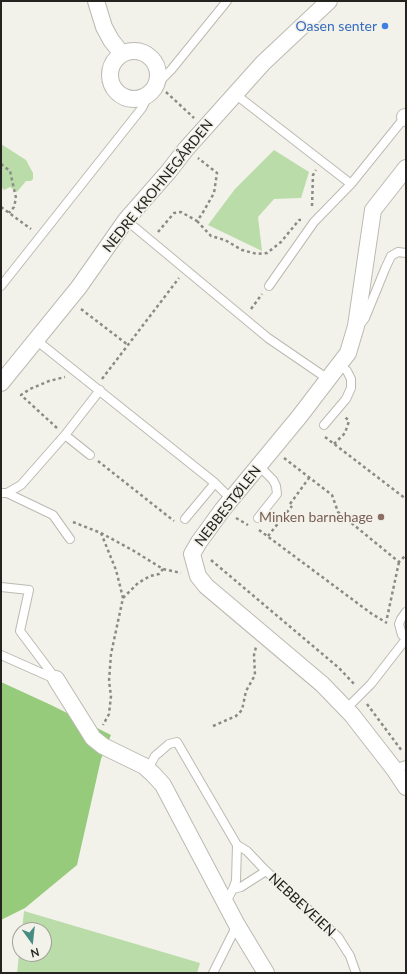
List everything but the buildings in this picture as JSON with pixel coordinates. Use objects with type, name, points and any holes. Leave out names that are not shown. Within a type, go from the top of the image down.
[{"type":"street","points":[[96,1],[104,27],[122,54]]},
{"type":"street","name":"NEDRE KROHNEGÅRDEN","points":[[1,383],[68,299],[126,220],[169,171],[186,149],[263,63],[329,1]]},
{"type":"street","points":[[137,51],[151,58],[155,64],[158,71],[158,79],[152,90],[142,98],[135,99],[121,96],[112,85],[110,78],[112,64],[122,54],[137,51]]},
{"type":"street","name":"NEBBESTØLEN","points":[[406,168],[373,210],[356,326],[348,353],[272,450],[227,504],[192,554],[198,576],[206,586],[322,684],[346,708],[400,767],[406,787]]},
{"type":"street","points":[[56,679],[93,738],[103,746],[148,769],[154,774],[162,785],[230,896],[237,925],[266,973]]},
{"type":"lane","points":[[1,286],[142,108],[152,90],[171,70],[227,1]]},
{"type":"lane","points":[[234,94],[351,184]]},
{"type":"lane","points":[[269,286],[313,221],[351,184],[405,118]]},
{"type":"lane","points":[[126,220],[268,338],[328,379]]},
{"type":"lane","name":"NEBBESTØLEN","points":[[356,326],[360,325],[365,318],[391,256],[398,252],[406,253]]},
{"type":"lane","points":[[36,340],[215,483],[227,504]]},
{"type":"lane","points":[[324,425],[346,399],[351,388],[351,379],[347,371],[340,365]]},
{"type":"lane","points":[[4,493],[21,485],[65,435],[98,388]]},
{"type":"lane","points":[[65,435],[90,455]]},
{"type":"lane","points":[[258,518],[277,494],[276,486],[273,480],[259,466]]},
{"type":"lane","points":[[185,519],[215,483]]},
{"type":"lane","points":[[4,493],[53,515],[70,540]]},
{"type":"lane","points":[[1,587],[29,590],[20,631],[56,679]]},
{"type":"lane","points":[[346,708],[370,684],[406,639],[400,630],[399,624],[406,612]]},
{"type":"lane","points":[[1,655],[56,679]]},
{"type":"lane","name":"NEBBEVEIEN","points":[[148,769],[155,756],[169,744],[177,742],[237,845],[246,851],[338,937],[350,956],[356,973]]},
{"type":"lane","points":[[230,896],[236,881],[237,845]]},
{"type":"lane","points":[[230,896],[266,871]]},
{"type":"lane","points":[[213,973],[237,925]]},
{"type":"path","points":[[152,90],[167,92],[205,128]]},
{"type":"path","points":[[186,149],[217,173],[214,193],[202,214],[196,221]]},
{"type":"path","points":[[151,241],[174,213],[181,212],[196,221],[211,236],[225,240],[242,250],[256,254],[267,253],[281,242],[299,220],[313,221],[313,176],[318,164],[321,161]]},
{"type":"path","points":[[1,164],[10,171],[16,198],[14,207],[10,213]]},
{"type":"path","points":[[1,206],[41,237]]},
{"type":"path","points":[[98,388],[128,345],[186,270]]},
{"type":"path","points":[[244,318],[269,286]]},
{"type":"path","points":[[68,299],[128,345]]},
{"type":"path","points":[[65,435],[21,395],[30,389],[49,381],[79,374]]},
{"type":"path","points":[[334,444],[345,433],[349,423],[348,419],[344,416]]},
{"type":"path","points":[[322,435],[406,499]]},
{"type":"path","points":[[272,450],[332,495],[338,512],[400,562]]},
{"type":"path","points":[[90,455],[173,521],[185,519]]},
{"type":"path","points":[[268,536],[309,477]]},
{"type":"path","points":[[227,504],[249,525]]},
{"type":"path","points":[[53,515],[101,533],[134,551],[163,570],[198,576]]},
{"type":"path","points":[[255,528],[268,536],[372,614],[400,630]]},
{"type":"path","points":[[93,738],[99,732],[109,714],[111,696],[109,681],[110,654],[123,598],[116,570],[101,533]]},
{"type":"path","points":[[192,554],[205,555],[339,668],[356,687],[359,696],[392,735],[404,754]]},
{"type":"path","points":[[386,622],[400,562],[406,555]]},
{"type":"path","points":[[123,598],[138,583],[150,576],[159,574],[163,570]]},
{"type":"path","points":[[213,726],[236,716],[242,710],[246,691],[255,675],[254,655],[258,642]]},
{"type":"green space","points":[[1,144],[26,160],[33,173],[33,179],[31,181],[26,181],[17,192],[10,187],[4,190],[1,187]]},
{"type":"green space","points":[[274,150],[309,172],[301,198],[274,199],[258,217],[262,251],[208,225],[235,189]]},
{"type":"green space","points":[[1,682],[111,735],[101,759],[77,865],[25,908],[1,920]]},
{"type":"green space","points":[[24,911],[200,963],[197,973],[17,973],[18,962],[52,962],[52,922],[23,922]]},
{"type":"place","name":"Oasen senter","points":[[385,26]]},
{"type":"place","name":"Minken barnehage","points":[[381,517]]}]
